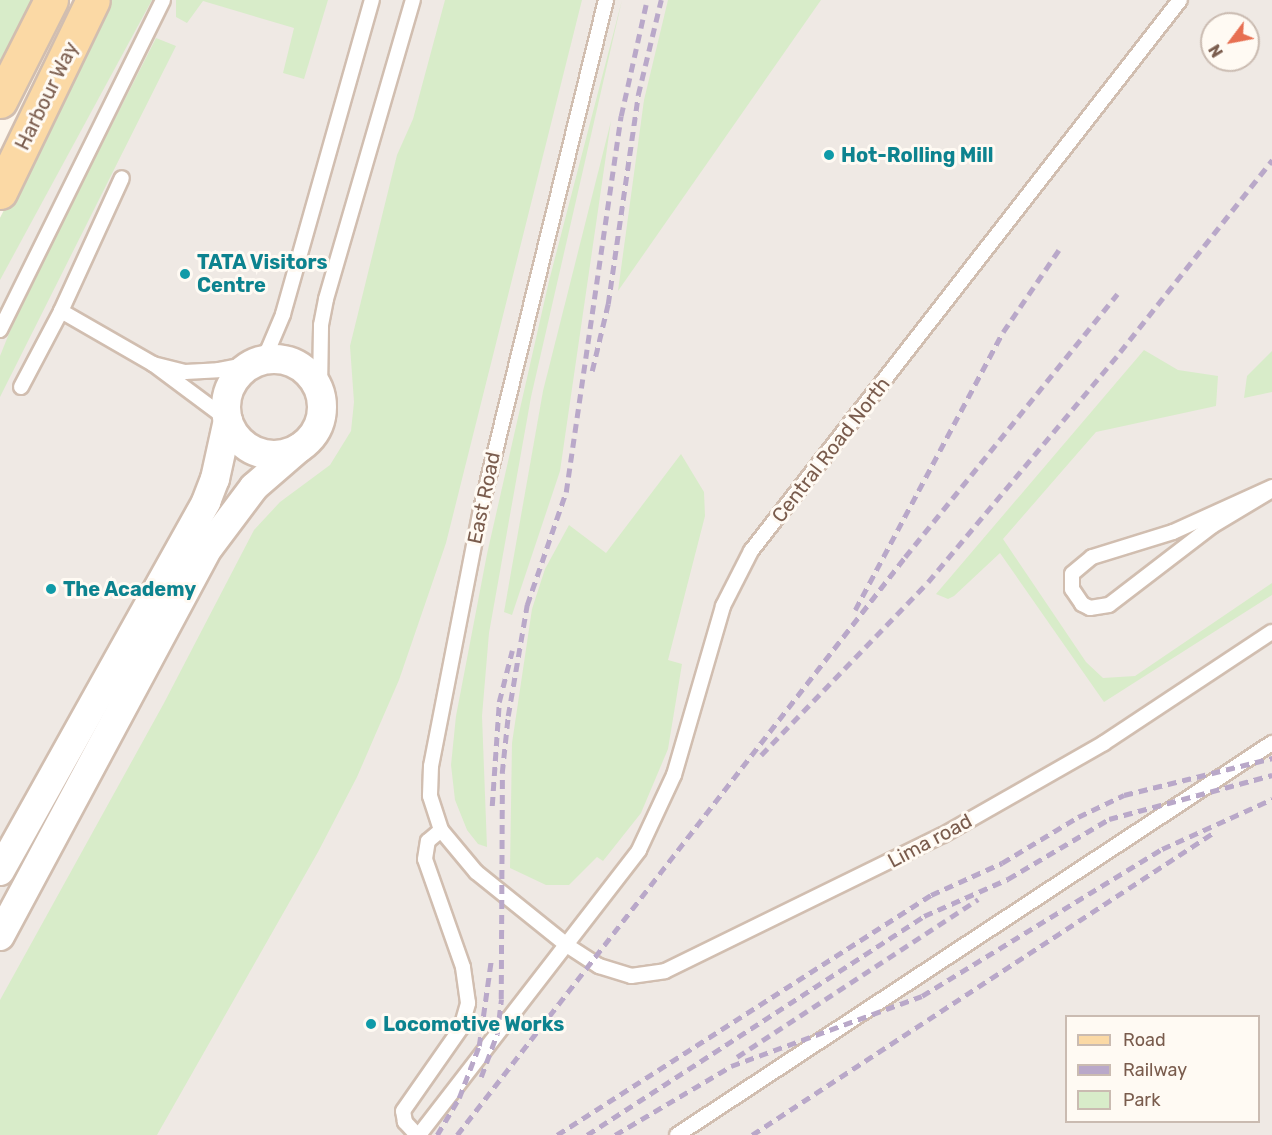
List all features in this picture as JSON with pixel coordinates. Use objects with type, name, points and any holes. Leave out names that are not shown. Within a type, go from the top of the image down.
[{"type":"main road","name":"Harbour Way","points":[[0,101],[51,0]]},
{"type":"main road","name":"Harbour Way","points":[[0,192],[93,0]]},
{"type":"street","points":[[0,936],[209,547],[254,487],[299,448],[317,429],[322,404],[320,391],[307,372],[288,361],[255,363],[234,381],[226,406],[228,420],[234,434],[257,452],[279,454],[299,448]]},
{"type":"street","points":[[0,871],[201,511],[215,479],[228,420]]},
{"type":"lane","points":[[0,330],[163,0]]},
{"type":"lane","points":[[153,364],[201,372],[255,363],[268,350],[283,314],[372,0]]},
{"type":"lane","points":[[320,391],[321,325],[326,299],[413,0]]},
{"type":"lane","name":"East Road","points":[[568,946],[476,872],[441,830],[430,796],[431,766],[463,599],[524,322],[606,0]]},
{"type":"lane","name":"Central Road North","points":[[418,1135],[621,877],[660,809],[674,775],[723,606],[751,551],[1180,0]]},
{"type":"lane","points":[[21,387],[61,311],[122,178]]},
{"type":"lane","points":[[61,311],[153,364],[228,420]]},
{"type":"lane","points":[[1272,488],[1212,526],[1109,605],[1090,608],[1082,604],[1072,589],[1072,574],[1084,562],[1173,532],[1272,488]]},
{"type":"lane","name":"Lima road","points":[[568,946],[612,972],[631,976],[665,971],[943,836],[1104,743],[1272,632]]},
{"type":"lane","points":[[677,1135],[1272,743]]},
{"type":"lane","points":[[418,1135],[405,1122],[403,1111],[461,1028],[468,1003],[463,967],[425,859],[428,841],[441,830]]},
{"type":"shaded area","points":[[111,0],[1272,0],[1272,1135],[0,1135],[0,218]]},
{"type":"green space","points":[[0,0],[34,0],[0,66]]},
{"type":"green space","points":[[111,0],[152,0],[0,280],[0,218]]},
{"type":"green space","points":[[176,0],[328,0],[304,79],[283,73],[294,28],[203,1],[187,23],[176,17]]},
{"type":"green space","points":[[445,0],[582,0],[446,543],[399,680],[357,777],[318,852],[157,1135],[0,1135],[0,1000],[164,703],[254,530],[280,502],[330,465],[351,431],[354,402],[350,346],[397,155],[413,119]]},
{"type":"green space","points":[[622,0],[531,397],[489,633],[482,716],[487,847],[478,844],[467,830],[455,800],[451,765],[456,716],[487,554],[549,281]]},
{"type":"green space","points":[[668,0],[821,0],[618,291],[644,100]]},
{"type":"green space","points":[[156,38],[176,46],[0,397],[0,356],[21,304]]},
{"type":"green space","points":[[611,121],[560,471],[512,615],[504,612],[543,391]]},
{"type":"green space","points":[[1144,350],[1178,370],[1218,376],[1216,406],[1096,432],[1003,539],[1086,662],[1103,678],[1135,676],[1272,583],[1272,595],[1104,702],[1000,553],[954,596],[948,599],[936,594]]},
{"type":"green space","points":[[1272,351],[1272,392],[1244,398],[1247,376]]},
{"type":"green space","points":[[681,454],[704,492],[705,516],[668,660],[682,664],[668,749],[641,813],[603,861],[597,857],[569,885],[546,885],[510,868],[512,743],[532,609],[545,569],[569,525],[606,553]]},
{"type":"railway","points":[[481,1077],[497,1034],[501,999],[502,773],[508,716],[527,605],[566,492],[621,116],[647,0]]},
{"type":"railway","points":[[592,371],[608,304],[638,95],[661,0]]},
{"type":"railway","points":[[761,755],[928,582],[1120,352],[1272,160]]},
{"type":"railway","points":[[855,610],[1003,332],[1060,248]]},
{"type":"railway","points":[[457,1135],[905,557],[1117,294]]},
{"type":"railway","points":[[492,806],[499,702],[512,651]]},
{"type":"railway","points":[[557,1135],[931,895],[1002,863],[1078,817],[1124,795],[1272,758]]},
{"type":"railway","points":[[587,1135],[924,916],[1008,879],[1109,819],[1272,775]]},
{"type":"railway","points":[[615,1135],[731,1066],[922,996],[1162,849],[1272,799]]},
{"type":"railway","points":[[752,1135],[1213,833]]},
{"type":"railway","points":[[737,1057],[978,899]]},
{"type":"railway","points":[[437,1135],[459,1098],[479,1046],[491,961]]},
{"type":"place","name":"Hot-Rolling Mill","points":[[829,155]]},
{"type":"place","name":"TATA Visitors Centre","points":[[185,274]]},
{"type":"place","name":"The Academy","points":[[51,589]]},
{"type":"place","name":"Locomotive Works","points":[[371,1024]]}]
